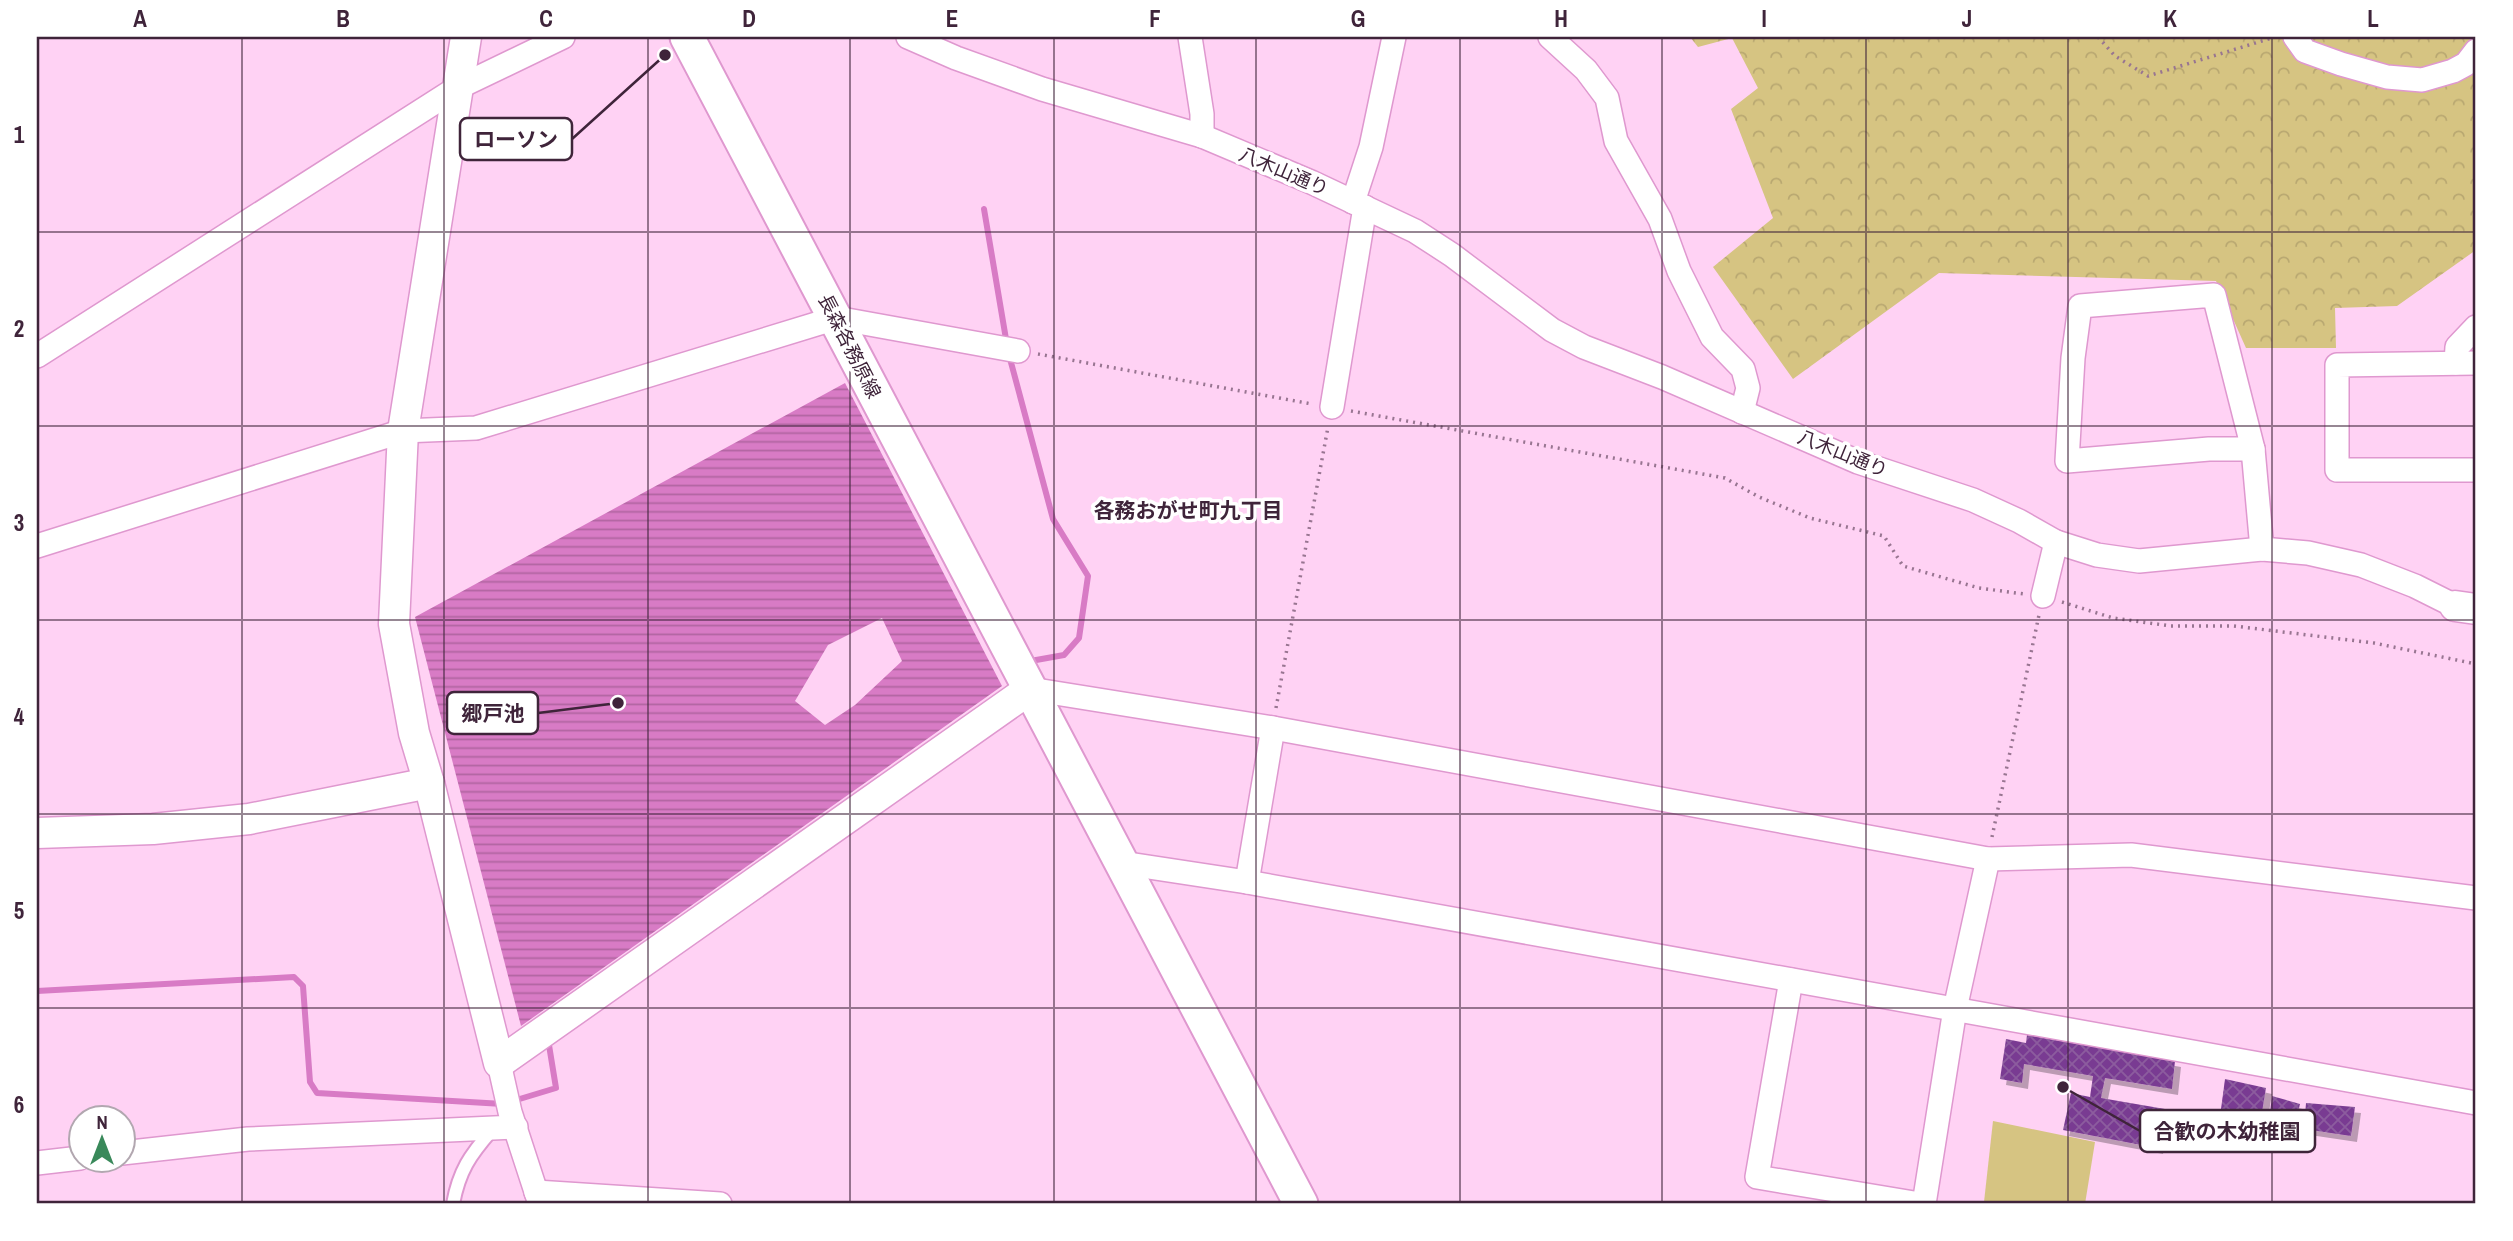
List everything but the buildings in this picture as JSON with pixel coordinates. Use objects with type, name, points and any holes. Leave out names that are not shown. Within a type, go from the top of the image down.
[{"type":"main road","name":"長森各務原線","points":[[687,37],[1301,1204]]},
{"type":"street","points":[[466,37],[403,431],[394,624],[414,733],[429,783],[501,1074],[538,1198],[720,1204]]},
{"type":"street","points":[[37,356],[457,88],[563,37]]},
{"type":"street","name":"八木山通り","points":[[909,37],[1042,89],[1202,136],[1359,205],[1415,231],[1584,347],[1858,462],[1973,500],[2056,542],[2096,555],[2139,561],[2262,549],[2308,553],[2361,565],[2466,608]]},
{"type":"street","points":[[1189,37],[1202,114],[1202,136]]},
{"type":"street","points":[[1332,407],[1359,205],[1394,37]]},
{"type":"street","points":[[1550,37],[1586,70],[1608,98],[1616,141],[1660,219],[1684,282],[1712,337],[1743,369],[1748,388],[1742,412]]},
{"type":"street","points":[[2295,37],[2305,51],[2341,64],[2387,77],[2422,80],[2453,71],[2466,64],[2476,51]]},
{"type":"street","points":[[2253,450],[2209,450],[2067,461],[2073,358],[2080,306],[2214,295],[2253,450],[2262,549]]},
{"type":"street","points":[[37,546],[403,431],[477,428],[836,318],[1008,349]]},
{"type":"street","points":[[2476,327],[2457,347],[2466,363],[2337,365],[2337,470],[2476,470]]},
{"type":"street","points":[[2043,596],[2056,542]]},
{"type":"street","points":[[501,1074],[533,1039],[1021,672],[1273,729],[1988,859],[2131,855],[2476,898]]},
{"type":"street","points":[[1247,882],[1273,729]]},
{"type":"street","points":[[37,833],[153,829],[249,818],[429,783]]},
{"type":"street","points":[[1791,980],[1757,1177],[1922,1204],[1955,1009],[1988,859]]},
{"type":"street","points":[[1122,863],[1247,882],[2476,1103]]},
{"type":"street","points":[[136,1151],[248,1139],[492,1130],[513,1119]]},
{"type":"street","points":[[37,1163],[66,1160]]},
{"type":"lane","points":[[453,1204],[457,1182],[471,1154],[492,1130]]},
{"type":"path","points":[[2098,37],[2115,56],[2148,76],[2277,37]]},
{"type":"path","points":[[1008,349],[1725,478],[1759,498],[1811,518],[1884,536],[1903,566],[1979,587],[2043,596],[2113,618],[2171,626],[2234,626],[2374,643],[2476,664]]},
{"type":"path","points":[[1273,729],[1332,407]]},
{"type":"path","points":[[1988,859],[2043,596]]},
{"type":"green space","points":[[1690,37],[2476,37],[2476,250],[2397,306],[2335,308],[2336,348],[2246,348],[2216,281],[1939,273],[1793,379],[1713,267],[1773,218],[1731,109],[1758,88],[1732,38],[1698,47]]},
{"type":"green space","points":[[1993,1121],[2095,1142],[2085,1204],[1984,1202]]},
{"type":"shaded area","points":[[845,383],[1002,686],[521,1026],[415,617]],"holes":[[[882,618],[902,661],[855,705],[825,725],[795,701],[828,645]]]},
{"type":"waterway","points":[[984,209],[1007,345]]},
{"type":"waterway","points":[[1009,355],[1053,519],[1088,576],[1079,638],[1064,655],[1025,662]]},
{"type":"waterway","points":[[37,991],[294,977],[303,986],[310,1082],[317,1093],[503,1104]]},
{"type":"waterway","points":[[513,1101],[556,1088],[548,1039]]},
{"type":"place","name":"ローソン","points":[[665,55]]},
{"type":"place","name":"郷戸池","points":[[618,703]]},
{"type":"place","name":"合歓の木幼稚園","points":[[2063,1087]]},
{"type":"district","name":"各務おがせ町九丁目","points":[[1188,510]]}]
